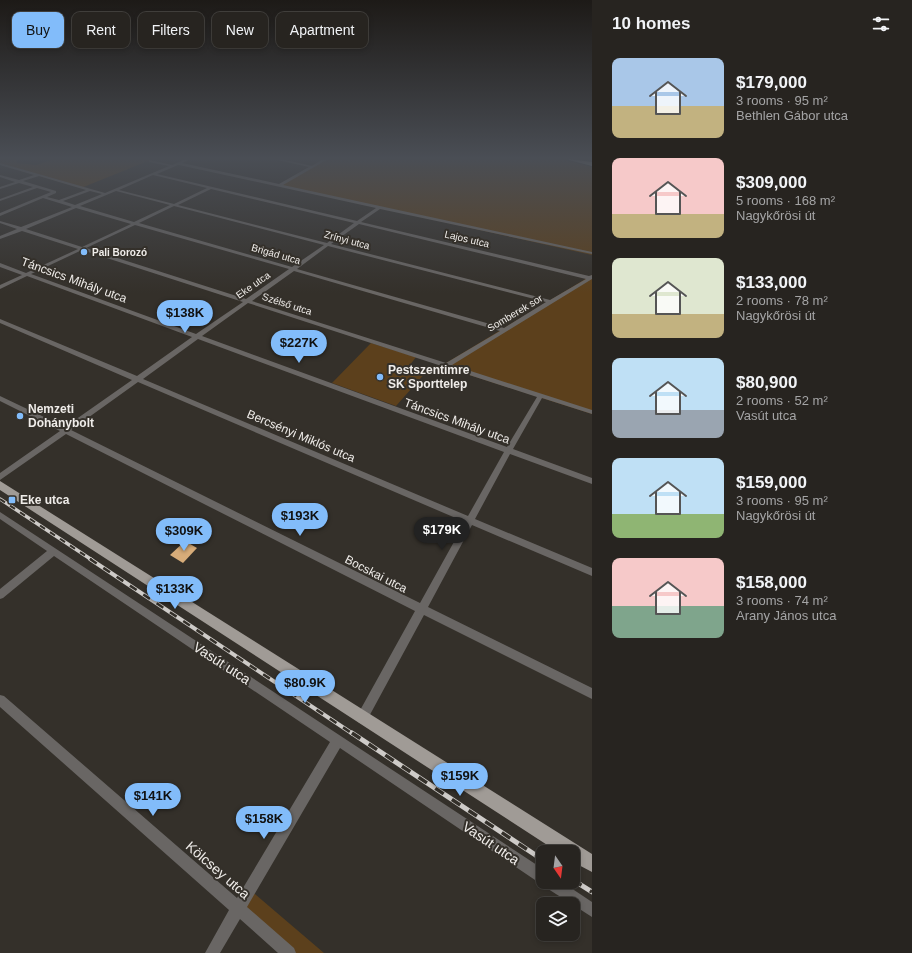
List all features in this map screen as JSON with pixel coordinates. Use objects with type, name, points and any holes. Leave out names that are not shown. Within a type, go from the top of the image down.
[{"type":"main road","points":[[0,484],[362,718],[562,845]]},
{"type":"main road","points":[[580,856],[592,864]]},
{"type":"street","points":[[0,214],[27,203]]},
{"type":"street","name":"Brigád utca","points":[[63,203],[504,330]]},
{"type":"street","points":[[0,238],[83,203]]},
{"type":"street","name":"Zrínyi utca","points":[[169,203],[551,302]]},
{"type":"street","points":[[0,287],[178,203]]},
{"type":"street","name":"Lajos utca","points":[[276,203],[591,277]]},
{"type":"street","points":[[364,203],[592,253]]},
{"type":"street","name":"Eke utca","points":[[0,477],[380,207]]},
{"type":"street","points":[[0,209],[7,211]]},
{"type":"street","name":"Szélső utca","points":[[0,222],[592,412]]},
{"type":"street","name":"Táncsics Mihály utca","points":[[0,265],[592,481]]},
{"type":"street","name":"Somberek sor","points":[[447,365],[591,277]]},
{"type":"street","name":"Bercsényi Miklós utca","points":[[0,321],[592,572]]},
{"type":"street","points":[[362,718],[508,451],[541,395]]},
{"type":"street","name":"Bocskai utca","points":[[0,398],[421,610],[592,694]]},
{"type":"street","name":"Vasút utca","points":[[0,515],[536,872]]},
{"type":"street","points":[[0,595],[53,551]]},
{"type":"street","name":"Kölcsey utca","points":[[0,700],[289,953]]},
{"type":"street","points":[[212,953],[338,740]]},
{"type":"street","points":[[560,889],[592,910]]},
{"type":"shaded area","points":[[361,203],[592,203],[592,255]]},
{"type":"shaded area","points":[[592,275],[592,414],[441,366]]},
{"type":"shaded area","name":"Pestszentimre SK Sporttelep","points":[[371,343],[416,357],[410,365],[427,371],[396,406],[332,383]]},
{"type":"shaded area","points":[[249,889],[324,953],[289,953],[239,909]]},
{"type":"building","points":[[185,541],[197,548],[183,563],[170,555]]},
{"type":"railway","points":[[0,499],[92,560]]},
{"type":"railway","points":[[90,559],[353,734]]},
{"type":"railway","points":[[352,733],[536,855]]},
{"type":"railway","points":[[580,884],[592,892]]},
{"type":"place","name":"Pali Borozó","points":[[84,252]]},
{"type":"place","name":"Pestszentimre SK Sporttelep","points":[[380,377]]},
{"type":"place","name":"Nemzeti Dohánybolt","points":[[20,416]]},
{"type":"place","name":"Eke utca","points":[[12,500]]}]
